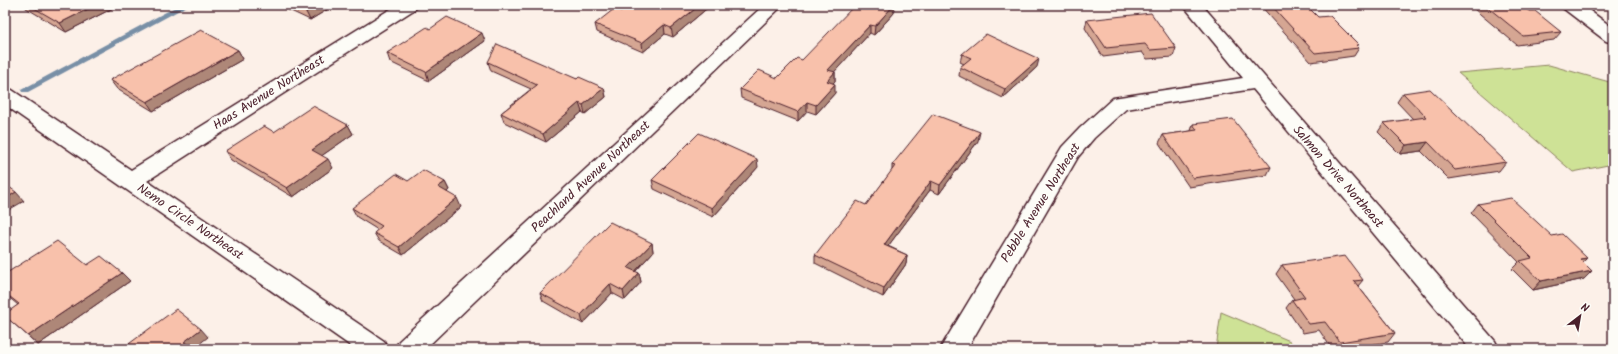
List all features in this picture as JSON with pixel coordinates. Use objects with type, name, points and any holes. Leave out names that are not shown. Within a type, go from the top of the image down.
[{"type":"street","name":"Haas Avenue Northeast","points":[[130,181],[409,5]]},
{"type":"street","name":"Peachland Avenue Northeast","points":[[408,349],[774,5]]},
{"type":"street","name":"Salmon Drive Northeast","points":[[1192,5],[1256,82],[1486,349]]},
{"type":"street","points":[[1570,5],[1613,37]]},
{"type":"street","name":"Pebble Avenue Northeast","points":[[953,349],[1070,152],[1086,133],[1115,107],[1120,103],[1256,82]]},
{"type":"street","name":"Nemo Circle Northeast","points":[[5,95],[375,349]]},
{"type":"green space","points":[[1549,65],[1613,83],[1613,164],[1573,172],[1458,73]]},
{"type":"green space","points":[[1221,312],[1290,341],[1296,349],[1216,349]]},
{"type":"building","points":[[29,5],[96,5],[60,23]]},
{"type":"building","points":[[292,5],[317,5],[306,12]]},
{"type":"building","points":[[629,5],[700,5],[671,28],[664,25],[642,43],[595,24],[614,9],[621,11]]},
{"type":"building","points":[[855,5],[894,5],[875,26],[870,25],[828,70],[835,72],[827,81],[835,84],[816,105],[807,102],[798,112],[740,89],[759,70],[777,78],[797,58],[802,60]]},
{"type":"building","points":[[1271,5],[1306,5],[1318,17],[1330,16],[1359,45],[1356,45],[1359,48],[1315,53]]},
{"type":"building","points":[[1485,5],[1521,5],[1529,11],[1535,11],[1561,32],[1523,36]]},
{"type":"building","points":[[1151,13],[1176,48],[1150,50],[1145,44],[1106,48],[1087,20]]},
{"type":"building","points":[[447,17],[482,33],[426,72],[387,53],[427,27],[430,29]]},
{"type":"building","points":[[201,30],[238,50],[147,102],[110,80]]},
{"type":"building","points":[[986,34],[1039,59],[1005,89],[960,67],[971,58],[962,54]]},
{"type":"building","points":[[497,44],[577,79],[579,77],[604,88],[583,105],[579,103],[543,134],[501,113],[537,85],[488,62]]},
{"type":"building","points":[[1430,89],[1506,162],[1455,170],[1428,142],[1406,145],[1384,123],[1426,117],[1403,93]]},
{"type":"building","points":[[313,106],[348,125],[312,150],[328,159],[287,188],[225,151],[264,126],[274,132]]},
{"type":"building","points":[[933,114],[980,132],[940,185],[931,181],[884,245],[907,255],[884,288],[815,255],[857,201],[866,205],[895,166],[892,165]]},
{"type":"building","points":[[1233,119],[1271,167],[1193,178],[1163,135],[1197,130],[1193,124]]},
{"type":"building","points":[[699,133],[757,159],[712,208],[652,180]]},
{"type":"building","points":[[423,170],[445,182],[438,187],[457,198],[399,247],[374,233],[382,226],[352,208],[396,174],[408,181]]},
{"type":"building","points":[[5,184],[16,192],[5,199]]},
{"type":"building","points":[[1511,198],[1552,236],[1562,234],[1587,258],[1580,259],[1592,271],[1541,281],[1520,261],[1532,258],[1478,204]]},
{"type":"building","points":[[610,222],[652,243],[628,268],[639,273],[623,291],[610,284],[581,315],[540,293]]},
{"type":"building","points":[[57,241],[87,265],[101,256],[122,273],[28,336],[5,316],[5,314],[19,304],[5,293],[5,274]]},
{"type":"building","points":[[1345,256],[1363,280],[1354,281],[1395,333],[1340,342],[1325,322],[1309,324],[1292,300],[1305,297],[1282,265]]},
{"type":"building","points":[[176,309],[201,329],[184,342],[193,349],[122,349]]},
{"type":"waterway","points":[[25,90],[185,5]]}]
